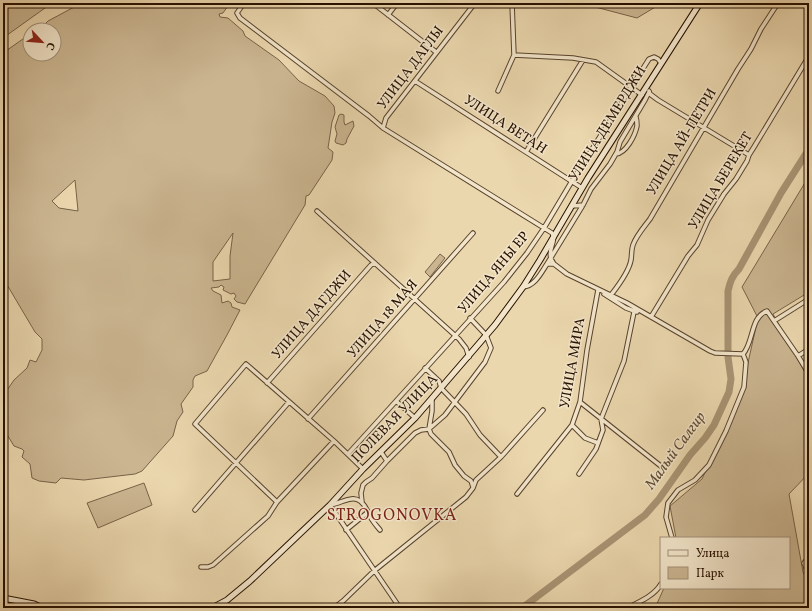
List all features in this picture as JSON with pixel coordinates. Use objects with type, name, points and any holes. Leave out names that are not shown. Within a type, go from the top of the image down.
[{"type":"main road","name":"УЛИЦА ДЕМЕРДЖИ","points":[[540,260],[582,188],[642,95],[648,89],[661,63],[700,3]]},
{"type":"main road","name":"ПОЛЕВАЯ УЛИЦА","points":[[212,608],[227,600],[250,580],[330,505],[432,399],[469,357],[523,287],[540,260]]},
{"type":"main road","points":[[3,598],[34,604],[42,608]]},
{"type":"street","points":[[244,3],[237,13],[240,18],[383,128],[552,233],[554,236],[550,259],[554,264],[567,274],[598,290],[634,312],[642,313]]},
{"type":"street","points":[[373,3],[436,52]]},
{"type":"street","points":[[388,15],[397,3]]},
{"type":"street","name":"УЛИЦА ДАГЛЫ","points":[[383,128],[386,118],[474,3]]},
{"type":"street","points":[[498,91],[514,55],[512,3]]},
{"type":"street","name":"УЛИЦА АЙ-ПЕТРИ","points":[[611,295],[628,268],[631,261],[634,242],[650,219],[761,29],[778,3]]},
{"type":"street","points":[[514,55],[596,62],[642,95]]},
{"type":"street","name":"УЛИЦА БЕРЕКЕТ","points":[[651,318],[688,256],[697,245],[708,220],[747,161],[749,155],[809,56]]},
{"type":"street","name":"УЛИЦА ЯНЫ ЕР","points":[[348,454],[504,282],[535,242],[649,59],[654,57],[661,63]]},
{"type":"street","points":[[526,152],[583,60]]},
{"type":"street","name":"УЛИЦА ВЕТАН","points":[[415,81],[582,188]]},
{"type":"street","points":[[523,287],[528,287],[533,283],[547,264],[583,206],[591,189],[616,154],[620,142],[636,116],[648,89],[658,100],[749,155]]},
{"type":"street","points":[[616,154],[620,154],[624,150],[636,132],[636,116]]},
{"type":"street","points":[[572,206],[583,206]]},
{"type":"street","points":[[317,211],[455,335],[462,343],[469,357]]},
{"type":"street","name":"УЛИЦА 18 МАЯ","points":[[308,419],[473,233]]},
{"type":"street","name":"УЛИЦА ДАГДЖИ","points":[[267,383],[371,265],[375,263]]},
{"type":"street","points":[[547,264],[554,264]]},
{"type":"street","points":[[598,290],[611,295],[710,352],[743,354]]},
{"type":"street","name":"УЛИЦА МИРА","points":[[517,494],[572,425],[580,402],[587,350],[598,290]]},
{"type":"street","points":[[774,321],[809,299]]},
{"type":"street","points":[[743,354],[748,349],[756,322],[762,313],[768,311],[809,374]]},
{"type":"street","points":[[579,474],[596,449],[603,430],[601,419],[624,361],[634,312]]},
{"type":"street","points":[[362,502],[361,493],[363,485],[372,478],[415,433],[421,430],[429,429],[445,415],[485,362],[491,348],[486,335],[470,318]]},
{"type":"street","points":[[798,356],[809,349]]},
{"type":"street","points":[[672,537],[666,516],[668,503],[678,490],[695,480],[709,465],[726,431],[744,387],[746,362],[743,354]]},
{"type":"street","points":[[277,502],[195,424],[246,364],[334,441],[363,469]]},
{"type":"street","points":[[425,368],[439,381],[441,388],[466,414],[480,434],[502,457]]},
{"type":"street","points":[[432,399],[429,429],[431,434],[449,452],[464,476],[471,481],[473,488]]},
{"type":"street","points":[[396,401],[414,418]]},
{"type":"street","points":[[195,510],[289,402]]},
{"type":"street","points":[[580,402],[662,467]]},
{"type":"street","points":[[334,608],[374,571],[460,501],[473,488],[476,480],[502,457],[543,410]]},
{"type":"street","points":[[572,425],[585,438],[598,443]]},
{"type":"street","points":[[201,567],[213,566],[268,516],[277,502],[334,441]]},
{"type":"street","points":[[381,452],[387,461]]},
{"type":"street","points":[[471,481],[476,480]]},
{"type":"street","points":[[380,530],[368,512],[368,509],[356,498],[340,504],[330,505],[400,608]]},
{"type":"street","points":[[346,530],[368,512]]},
{"type":"street","points":[[809,556],[804,563],[809,575]]},
{"type":"street","points":[[627,608],[639,602],[658,589],[660,586]]},
{"type":"green space","points":[[3,3],[52,3],[25,22],[22,22],[22,24],[3,38]]},
{"type":"green space","points":[[77,3],[230,3],[223,13],[219,14],[220,17],[228,18],[243,31],[245,36],[279,60],[299,81],[325,96],[334,106],[335,113],[328,148],[333,152],[332,160],[309,195],[306,196],[305,205],[245,304],[237,302],[234,299],[236,296],[234,293],[231,294],[223,290],[224,287],[221,285],[219,287],[211,288],[213,291],[221,295],[222,303],[228,301],[231,303],[232,307],[240,310],[207,371],[195,376],[193,380],[193,387],[181,404],[183,412],[177,421],[173,436],[142,471],[135,474],[84,480],[61,478],[56,483],[39,481],[32,478],[30,464],[22,457],[24,451],[14,446],[3,428],[3,396],[14,380],[27,368],[30,360],[36,362],[42,350],[42,339],[35,332],[3,278],[3,53],[22,40],[22,62],[62,62],[62,22],[47,22],[76,6]],"holes":[[[75,180],[78,211],[59,208],[52,201]],[[233,233],[230,256],[230,279],[213,281],[213,262]]]},
{"type":"green space","points":[[580,3],[662,3],[637,18]]},
{"type":"green space","points":[[339,115],[344,115],[345,125],[353,121],[354,126],[346,143],[343,145],[336,143],[335,141],[337,134],[335,127]]},
{"type":"green space","points":[[809,176],[809,292],[773,314],[809,380],[809,473],[789,494],[803,572],[807,580],[805,608],[655,608],[664,589],[790,589],[790,537],[676,537],[670,506],[702,479],[741,394],[758,318],[742,287]]},
{"type":"green space","points":[[440,254],[445,258],[430,277],[425,272]]},
{"type":"green space","points":[[144,483],[152,505],[98,528],[87,503]]},
{"type":"waterway","name":"Малый Салгир","points":[[522,608],[645,515],[659,499],[690,455],[714,425],[729,392],[731,379],[728,357],[728,291],[731,282],[781,193],[809,149]]},
{"type":"district","name":"STROGONOVKA","points":[[392,516]]}]
